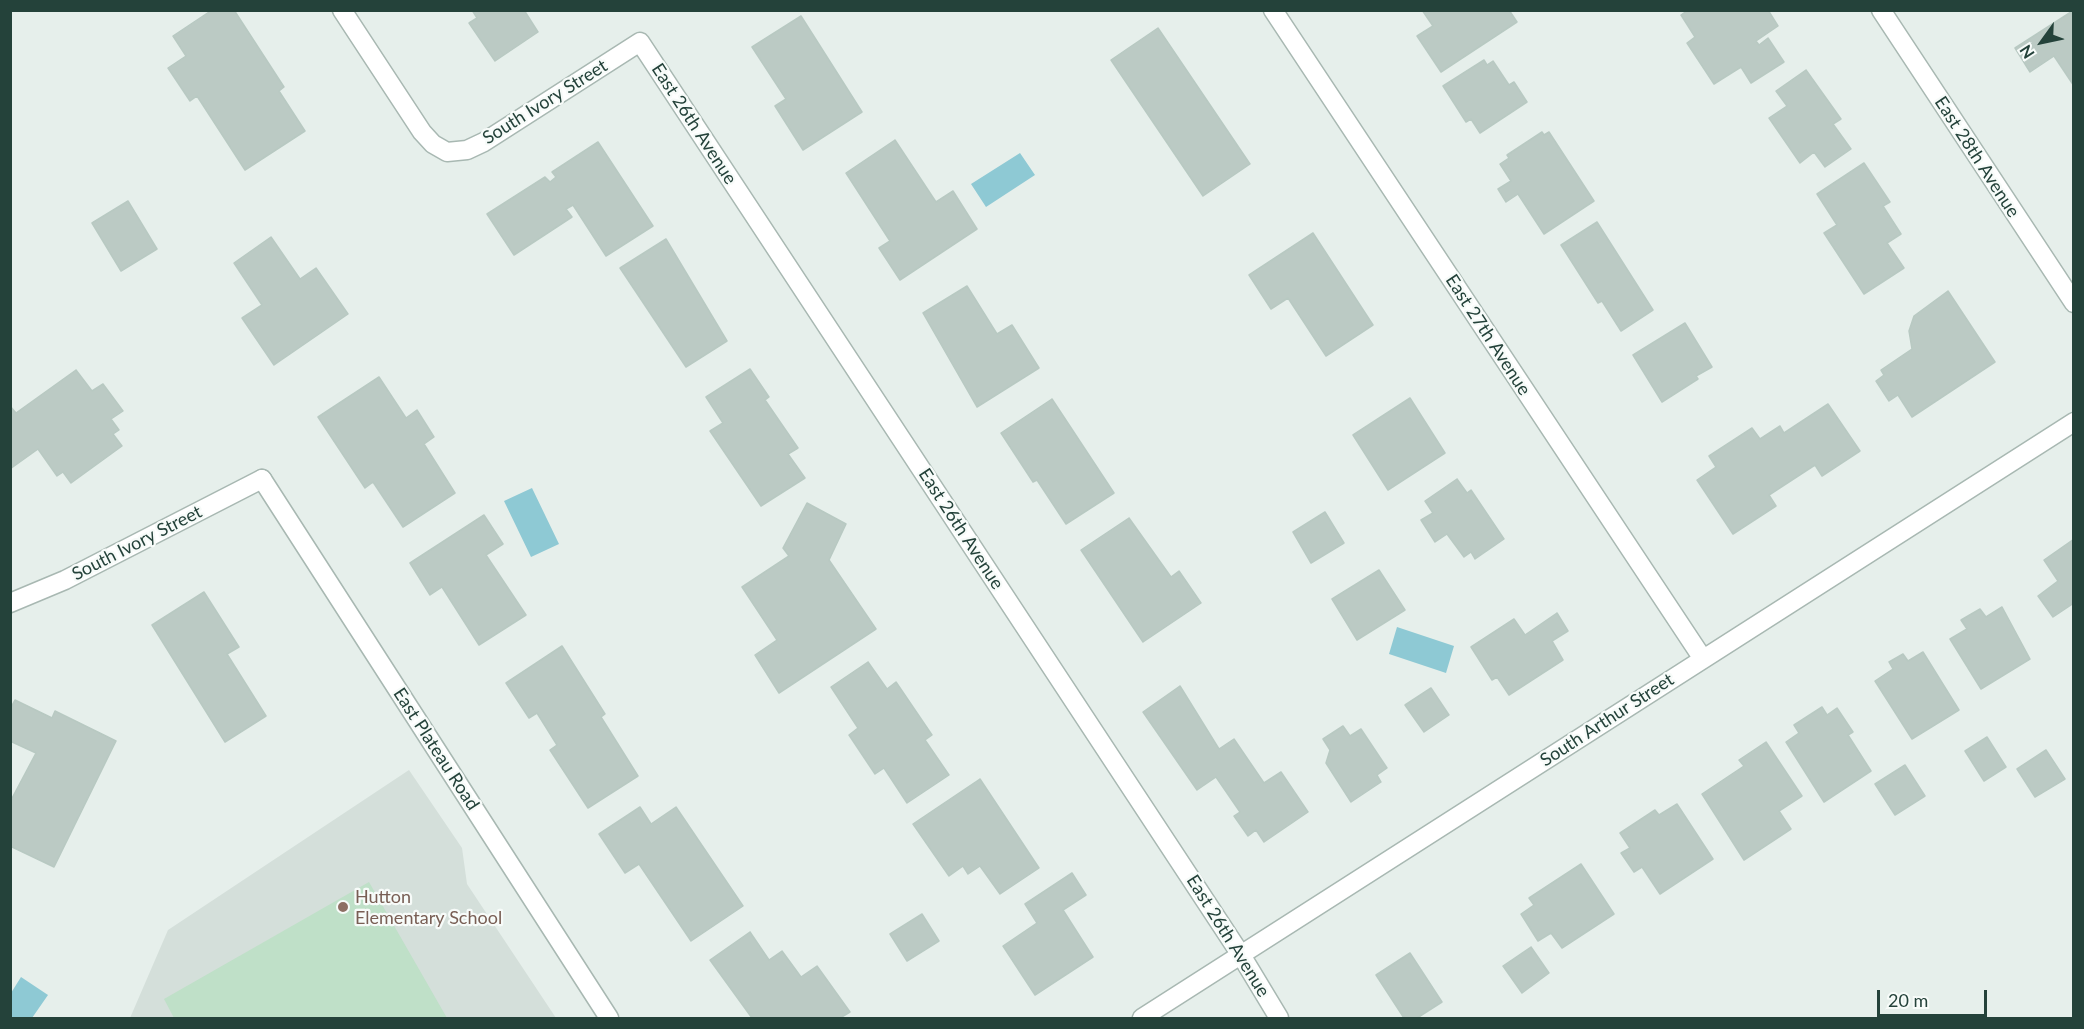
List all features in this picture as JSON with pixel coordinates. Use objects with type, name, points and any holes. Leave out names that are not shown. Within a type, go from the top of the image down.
[{"type":"street","name":"South Ivory Street","points":[[342,10],[422,132],[433,144],[447,152],[467,150],[484,142],[640,42]]},
{"type":"street","name":"East 27th Avenue","points":[[1273,10],[1702,659]]},
{"type":"street","name":"East 28th Avenue","points":[[1881,10],[2073,303]]},
{"type":"street","name":"East 26th Avenue","points":[[640,42],[1241,955],[1280,1018]]},
{"type":"street","name":"South Arthur Street","points":[[1142,1018],[2073,422]]},
{"type":"street","name":"South Ivory Street","points":[[10,603],[65,580],[262,479]]},
{"type":"street","name":"East Plateau Road","points":[[262,479],[609,1018]]},
{"type":"shaded area","name":"Hutton Elementary School","points":[[409,770],[462,848],[467,884],[556,1018],[130,1018],[168,930]]},
{"type":"green space","points":[[369,882],[447,1018],[174,1018],[164,999]]},
{"type":"water","points":[[1020,153],[1035,175],[986,207],[971,184]]},
{"type":"water","points":[[532,488],[559,544],[531,557],[504,501]]},
{"type":"water","points":[[1397,627],[1454,646],[1446,673],[1389,654]]},
{"type":"water","points":[[21,977],[48,995],[32,1018],[11,1018],[11,993]]},
{"type":"building","points":[[212,10],[234,10],[284,87],[279,91],[305,131],[245,170],[197,96],[190,101],[168,68],[186,56],[173,36]]},
{"type":"building","points":[[472,10],[524,10],[538,32],[495,61],[469,23],[477,18]]},
{"type":"building","points":[[1422,10],[1509,10],[1517,22],[1441,72],[1417,36],[1433,26]]},
{"type":"building","points":[[1688,10],[1768,10],[1778,26],[1756,41],[1759,45],[1768,38],[1784,62],[1751,83],[1741,67],[1714,84],[1687,43],[1695,37],[1681,15]]},
{"type":"building","points":[[2071,12],[2074,17],[2074,86],[2054,56],[2030,72],[2015,48]]},
{"type":"building","points":[[801,16],[862,112],[803,150],[775,106],[786,99],[752,47]]},
{"type":"building","points":[[1158,28],[1250,164],[1203,196],[1111,60]]},
{"type":"building","points":[[1484,60],[1487,65],[1493,61],[1509,85],[1514,82],[1527,102],[1480,133],[1471,119],[1466,122],[1443,86]]},
{"type":"building","points":[[1806,70],[1841,119],[1833,124],[1851,149],[1825,167],[1814,152],[1800,163],[1769,118],[1787,106],[1776,91]]},
{"type":"building","points":[[1542,132],[1544,135],[1549,132],[1594,201],[1544,234],[1518,194],[1506,202],[1498,189],[1511,181],[1500,164],[1509,158],[1507,155]]},
{"type":"building","points":[[895,140],[936,202],[953,191],[977,229],[900,280],[879,248],[890,241],[846,173]]},
{"type":"building","points":[[598,142],[653,226],[606,256],[573,205],[566,209],[572,217],[514,255],[487,214],[545,177],[550,182],[556,177],[552,172]]},
{"type":"building","points":[[1864,163],[1890,202],[1883,206],[1901,234],[1887,243],[1904,268],[1864,294],[1824,233],[1837,225],[1817,194]]},
{"type":"building","points":[[128,201],[157,249],[121,271],[92,223]]},
{"type":"building","points":[[1597,222],[1653,310],[1621,331],[1602,301],[1598,303],[1561,245]]},
{"type":"building","points":[[1313,233],[1373,325],[1326,356],[1288,298],[1271,309],[1249,275]]},
{"type":"building","points":[[271,237],[300,279],[316,268],[348,314],[274,365],[242,318],[262,305],[234,263]]},
{"type":"building","points":[[666,239],[727,341],[686,367],[620,268]]},
{"type":"building","points":[[967,286],[997,334],[1012,325],[1039,368],[977,407],[923,313]]},
{"type":"building","points":[[1948,291],[1995,362],[1912,417],[1898,395],[1889,401],[1876,381],[1884,375],[1881,370],[1912,349],[1909,331],[1914,316]]},
{"type":"building","points":[[1685,323],[1712,367],[1696,376],[1698,379],[1662,402],[1633,355]]},
{"type":"building","points":[[750,369],[769,397],[765,400],[798,448],[788,454],[805,478],[761,506],[710,431],[723,423],[706,397]]},
{"type":"building","points":[[76,370],[92,391],[103,384],[123,411],[111,419],[119,430],[113,434],[122,446],[71,483],[63,472],[57,476],[38,449],[10,469],[10,406],[16,413]]},
{"type":"building","points":[[379,377],[406,418],[417,410],[434,437],[424,444],[455,493],[403,527],[373,482],[365,488],[318,417]]},
{"type":"building","points":[[1410,398],[1445,453],[1388,490],[1353,435]]},
{"type":"building","points":[[1052,399],[1114,493],[1066,524],[1037,480],[1033,482],[1001,433]]},
{"type":"building","points":[[1828,404],[1860,451],[1822,476],[1815,465],[1769,495],[1776,506],[1733,534],[1697,480],[1716,467],[1709,456],[1752,428],[1760,439],[1780,426],[1784,433]]},
{"type":"building","points":[[1457,479],[1467,493],[1471,490],[1504,539],[1475,559],[1471,552],[1464,557],[1447,534],[1435,542],[1421,520],[1433,513],[1425,501]]},
{"type":"building","points":[[807,503],[846,524],[829,560],[876,629],[779,693],[755,655],[777,640],[742,587],[789,556],[783,548]]},
{"type":"building","points":[[1325,512],[1344,543],[1311,563],[1293,532]]},
{"type":"building","points":[[484,515],[503,544],[486,555],[526,615],[479,645],[442,587],[430,595],[410,563]]},
{"type":"building","points":[[1129,518],[1171,577],[1179,571],[1201,603],[1143,642],[1081,550]]},
{"type":"building","points":[[2074,539],[2074,603],[2053,617],[2038,596],[2058,581],[2044,560]]},
{"type":"building","points":[[1379,570],[1405,610],[1357,640],[1332,599]]},
{"type":"building","points":[[204,592],[239,647],[227,654],[266,716],[225,742],[152,625]]},
{"type":"building","points":[[2002,607],[2030,659],[1981,689],[1950,639],[1967,629],[1961,620],[1980,609],[1986,617]]},
{"type":"building","points":[[1557,613],[1568,631],[1552,641],[1563,660],[1509,695],[1497,677],[1492,680],[1471,647],[1514,619],[1525,635]]},
{"type":"building","points":[[562,646],[605,714],[601,717],[638,776],[588,808],[550,750],[557,745],[537,713],[529,718],[506,683]]},
{"type":"building","points":[[1923,652],[1959,710],[1912,739],[1875,681],[1893,669],[1889,662],[1903,654],[1908,661]]},
{"type":"building","points":[[868,662],[887,689],[896,682],[932,735],[925,740],[949,775],[907,803],[884,768],[875,774],[849,735],[858,728],[831,687]]},
{"type":"building","points":[[1180,686],[1219,749],[1234,739],[1264,783],[1281,772],[1308,812],[1264,842],[1256,830],[1248,836],[1234,816],[1240,812],[1216,777],[1197,790],[1143,712]]},
{"type":"building","points":[[1431,688],[1449,715],[1424,732],[1405,705]]},
{"type":"building","points":[[15,700],[52,718],[55,711],[116,741],[54,867],[10,846],[10,802],[36,753],[10,741],[10,709]]},
{"type":"building","points":[[1822,707],[1827,715],[1837,708],[1853,732],[1848,735],[1871,771],[1824,802],[1786,742],[1799,733],[1794,725]]},
{"type":"building","points":[[1343,726],[1350,736],[1361,729],[1387,768],[1377,775],[1381,782],[1351,802],[1326,763],[1330,750],[1323,739]]},
{"type":"building","points":[[1987,737],[2006,767],[1984,781],[1965,751]]},
{"type":"building","points":[[1766,742],[1802,796],[1779,811],[1791,829],[1744,860],[1702,794],[1744,766],[1739,760]]},
{"type":"building","points":[[2046,750],[2065,779],[2035,797],[2017,769]]},
{"type":"building","points":[[1905,765],[1925,796],[1895,815],[1875,784]]},
{"type":"building","points":[[980,779],[1039,868],[1000,894],[980,866],[968,874],[963,866],[949,876],[913,824]]},
{"type":"building","points":[[1677,804],[1713,859],[1660,894],[1642,867],[1634,872],[1621,853],[1630,848],[1620,833],[1655,810],[1659,815]]},
{"type":"building","points":[[640,807],[651,824],[676,807],[743,906],[691,941],[639,864],[625,873],[599,834]]},
{"type":"building","points":[[1581,864],[1614,914],[1562,948],[1551,933],[1538,941],[1521,914],[1534,905],[1529,898]]},
{"type":"building","points":[[1072,873],[1086,895],[1063,910],[1093,957],[1035,995],[1003,946],[1037,923],[1025,904]]},
{"type":"building","points":[[922,914],[939,941],[907,961],[890,934]]},
{"type":"building","points":[[750,932],[769,960],[782,951],[801,977],[817,966],[850,1012],[840,1018],[752,1018],[710,960]]},
{"type":"building","points":[[1531,947],[1549,973],[1522,993],[1503,966]]},
{"type":"building","points":[[1410,953],[1442,1002],[1417,1018],[1404,1018],[1376,975]]},
{"type":"place","name":"Hutton Elementary School","points":[[343,907]]}]
